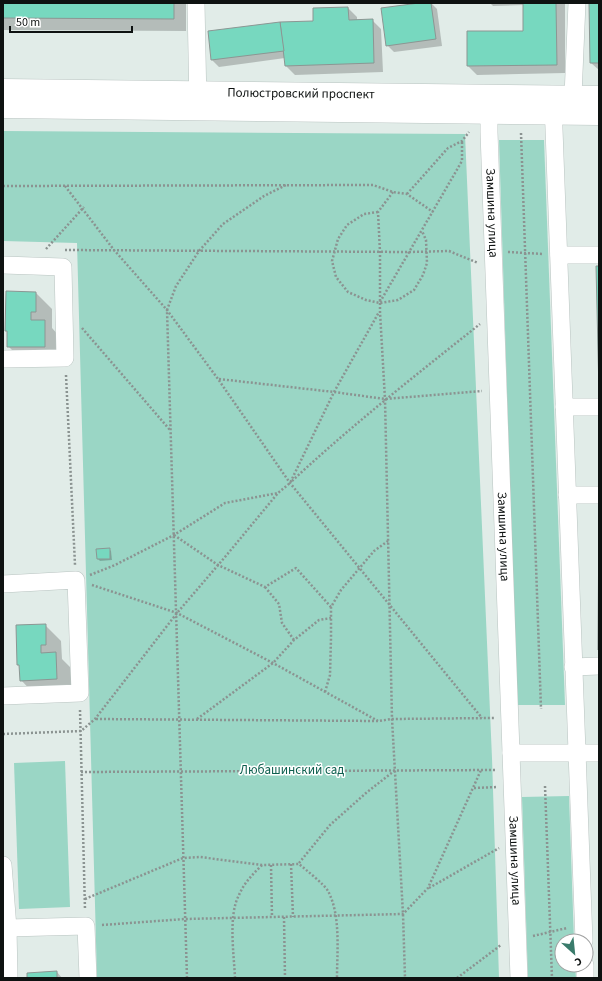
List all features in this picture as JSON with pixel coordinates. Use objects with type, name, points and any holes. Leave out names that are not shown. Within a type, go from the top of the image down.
[{"type":"main road","name":"Полюстровский проспект","points":[[3,90],[198,101]]},
{"type":"main road","name":"Полюстровский проспект","points":[[3,107],[198,101],[489,104],[560,102],[599,97]]},
{"type":"main road","name":"Полюстровский проспект","points":[[560,102],[599,114]]},
{"type":"street","points":[[196,3],[198,101]]},
{"type":"street","points":[[577,3],[560,102],[558,255],[573,667],[577,753],[589,930]]},
{"type":"street","name":"Замшина улица","points":[[489,104],[518,978]]},
{"type":"street","points":[[558,255],[599,255]]},
{"type":"street","points":[[3,265],[63,267],[65,358],[3,359]]},
{"type":"street","points":[[564,407],[599,407]]},
{"type":"street","points":[[567,495],[599,495]]},
{"type":"street","points":[[3,584],[76,580],[80,693],[3,696]]},
{"type":"street","points":[[573,667],[599,666]]},
{"type":"street","points":[[511,753],[599,753]]},
{"type":"street","points":[[3,865],[8,928],[9,978]]},
{"type":"street","points":[[8,928],[86,926],[88,978]]},
{"type":"path","points":[[407,194],[448,148],[462,141],[469,132]]},
{"type":"path","points":[[521,133],[541,709]]},
{"type":"path","points":[[380,303],[462,161],[462,141]]},
{"type":"path","points":[[186,978],[177,613],[167,310],[176,286],[199,251],[223,224],[264,196],[286,185]]},
{"type":"path","points":[[3,186],[373,185],[393,192],[407,194],[433,212]]},
{"type":"path","points":[[65,186],[114,250],[167,310],[218,379],[290,482],[482,718]]},
{"type":"path","points":[[393,192],[378,212],[380,312],[385,399],[389,541],[392,719],[403,914],[405,978]]},
{"type":"path","points":[[53,250],[46,249],[83,208]]},
{"type":"path","points":[[378,212],[364,214],[347,225],[338,239],[332,261],[336,277],[348,292],[366,300],[380,303],[398,300],[414,290],[423,275],[427,263],[426,240],[422,231]]},
{"type":"path","points":[[61,250],[449,251],[480,264]]},
{"type":"path","points":[[493,251],[558,255]]},
{"type":"path","points":[[64,308],[171,430]]},
{"type":"path","points":[[290,482],[334,392],[380,312]]},
{"type":"path","points":[[3,734],[81,731],[95,719],[177,613],[278,493],[319,455],[385,399],[482,322]]},
{"type":"path","points":[[65,358],[76,580]]},
{"type":"path","points":[[218,379],[385,399],[485,391]]},
{"type":"path","points":[[76,580],[115,565],[174,535],[225,504],[278,493]]},
{"type":"path","points":[[174,535],[218,565],[265,587],[279,604],[282,623],[294,640]]},
{"type":"path","points":[[330,607],[341,590],[374,551],[389,541]]},
{"type":"path","points":[[265,587],[296,568],[330,607],[330,674],[324,692]]},
{"type":"path","points":[[76,580],[177,613],[273,663],[378,721]]},
{"type":"path","points":[[197,719],[273,663],[294,640],[319,620],[331,618]]},
{"type":"path","points":[[80,693],[86,926],[185,919],[403,914],[428,888],[501,847]]},
{"type":"path","points":[[95,719],[378,721],[392,719],[496,718]]},
{"type":"path","points":[[428,888],[482,770]]},
{"type":"path","points":[[82,772],[498,770]]},
{"type":"path","points":[[299,864],[330,825],[366,793],[394,771]]},
{"type":"path","points":[[545,786],[552,978]]},
{"type":"path","points":[[474,788],[503,787]]},
{"type":"path","points":[[85,899],[183,858],[200,857],[262,865],[299,864],[328,890],[336,915],[337,978]]},
{"type":"path","points":[[291,864],[293,917]]},
{"type":"path","points":[[235,978],[232,918],[238,895],[251,876],[262,865]]},
{"type":"path","points":[[271,865],[272,917]]},
{"type":"path","points":[[284,917],[286,978]]},
{"type":"path","points":[[457,978],[504,943],[550,932],[589,930]]},
{"type":"green space","name":"Любашинский сад","points":[[3,131],[465,134],[492,758],[499,978],[97,978],[77,243],[3,241]]},
{"type":"green space","points":[[499,140],[544,140],[565,705],[517,705]]},
{"type":"green space","points":[[65,761],[70,907],[19,909],[14,763]]},
{"type":"green space","points":[[569,796],[574,933],[554,933],[554,973],[576,973],[576,978],[528,978],[522,797]]},
{"type":"building","points":[[3,3],[174,3],[174,19],[3,18]]},
{"type":"building","points":[[431,3],[436,39],[386,46],[381,8]]},
{"type":"building","points":[[523,3],[556,3],[557,65],[467,66],[467,31],[523,31]]},
{"type":"building","points":[[589,3],[599,3],[599,63],[590,63]]},
{"type":"building","points":[[348,7],[349,20],[373,19],[374,63],[285,66],[280,22],[313,21],[313,8]]},
{"type":"building","points":[[280,22],[284,51],[211,60],[208,31]]},
{"type":"building","points":[[596,266],[599,266],[599,393]]},
{"type":"building","points":[[6,291],[36,292],[36,312],[31,312],[31,320],[45,320],[45,347],[7,347],[7,331],[5,331]]},
{"type":"building","points":[[599,501],[599,650],[598,650]]},
{"type":"building","points":[[110,548],[110,559],[97,559],[96,549]]},
{"type":"building","points":[[46,624],[46,645],[41,645],[41,653],[56,652],[57,679],[20,681],[19,665],[17,665],[16,625]]},
{"type":"building","points":[[57,971],[57,978],[27,978],[27,973]]}]
